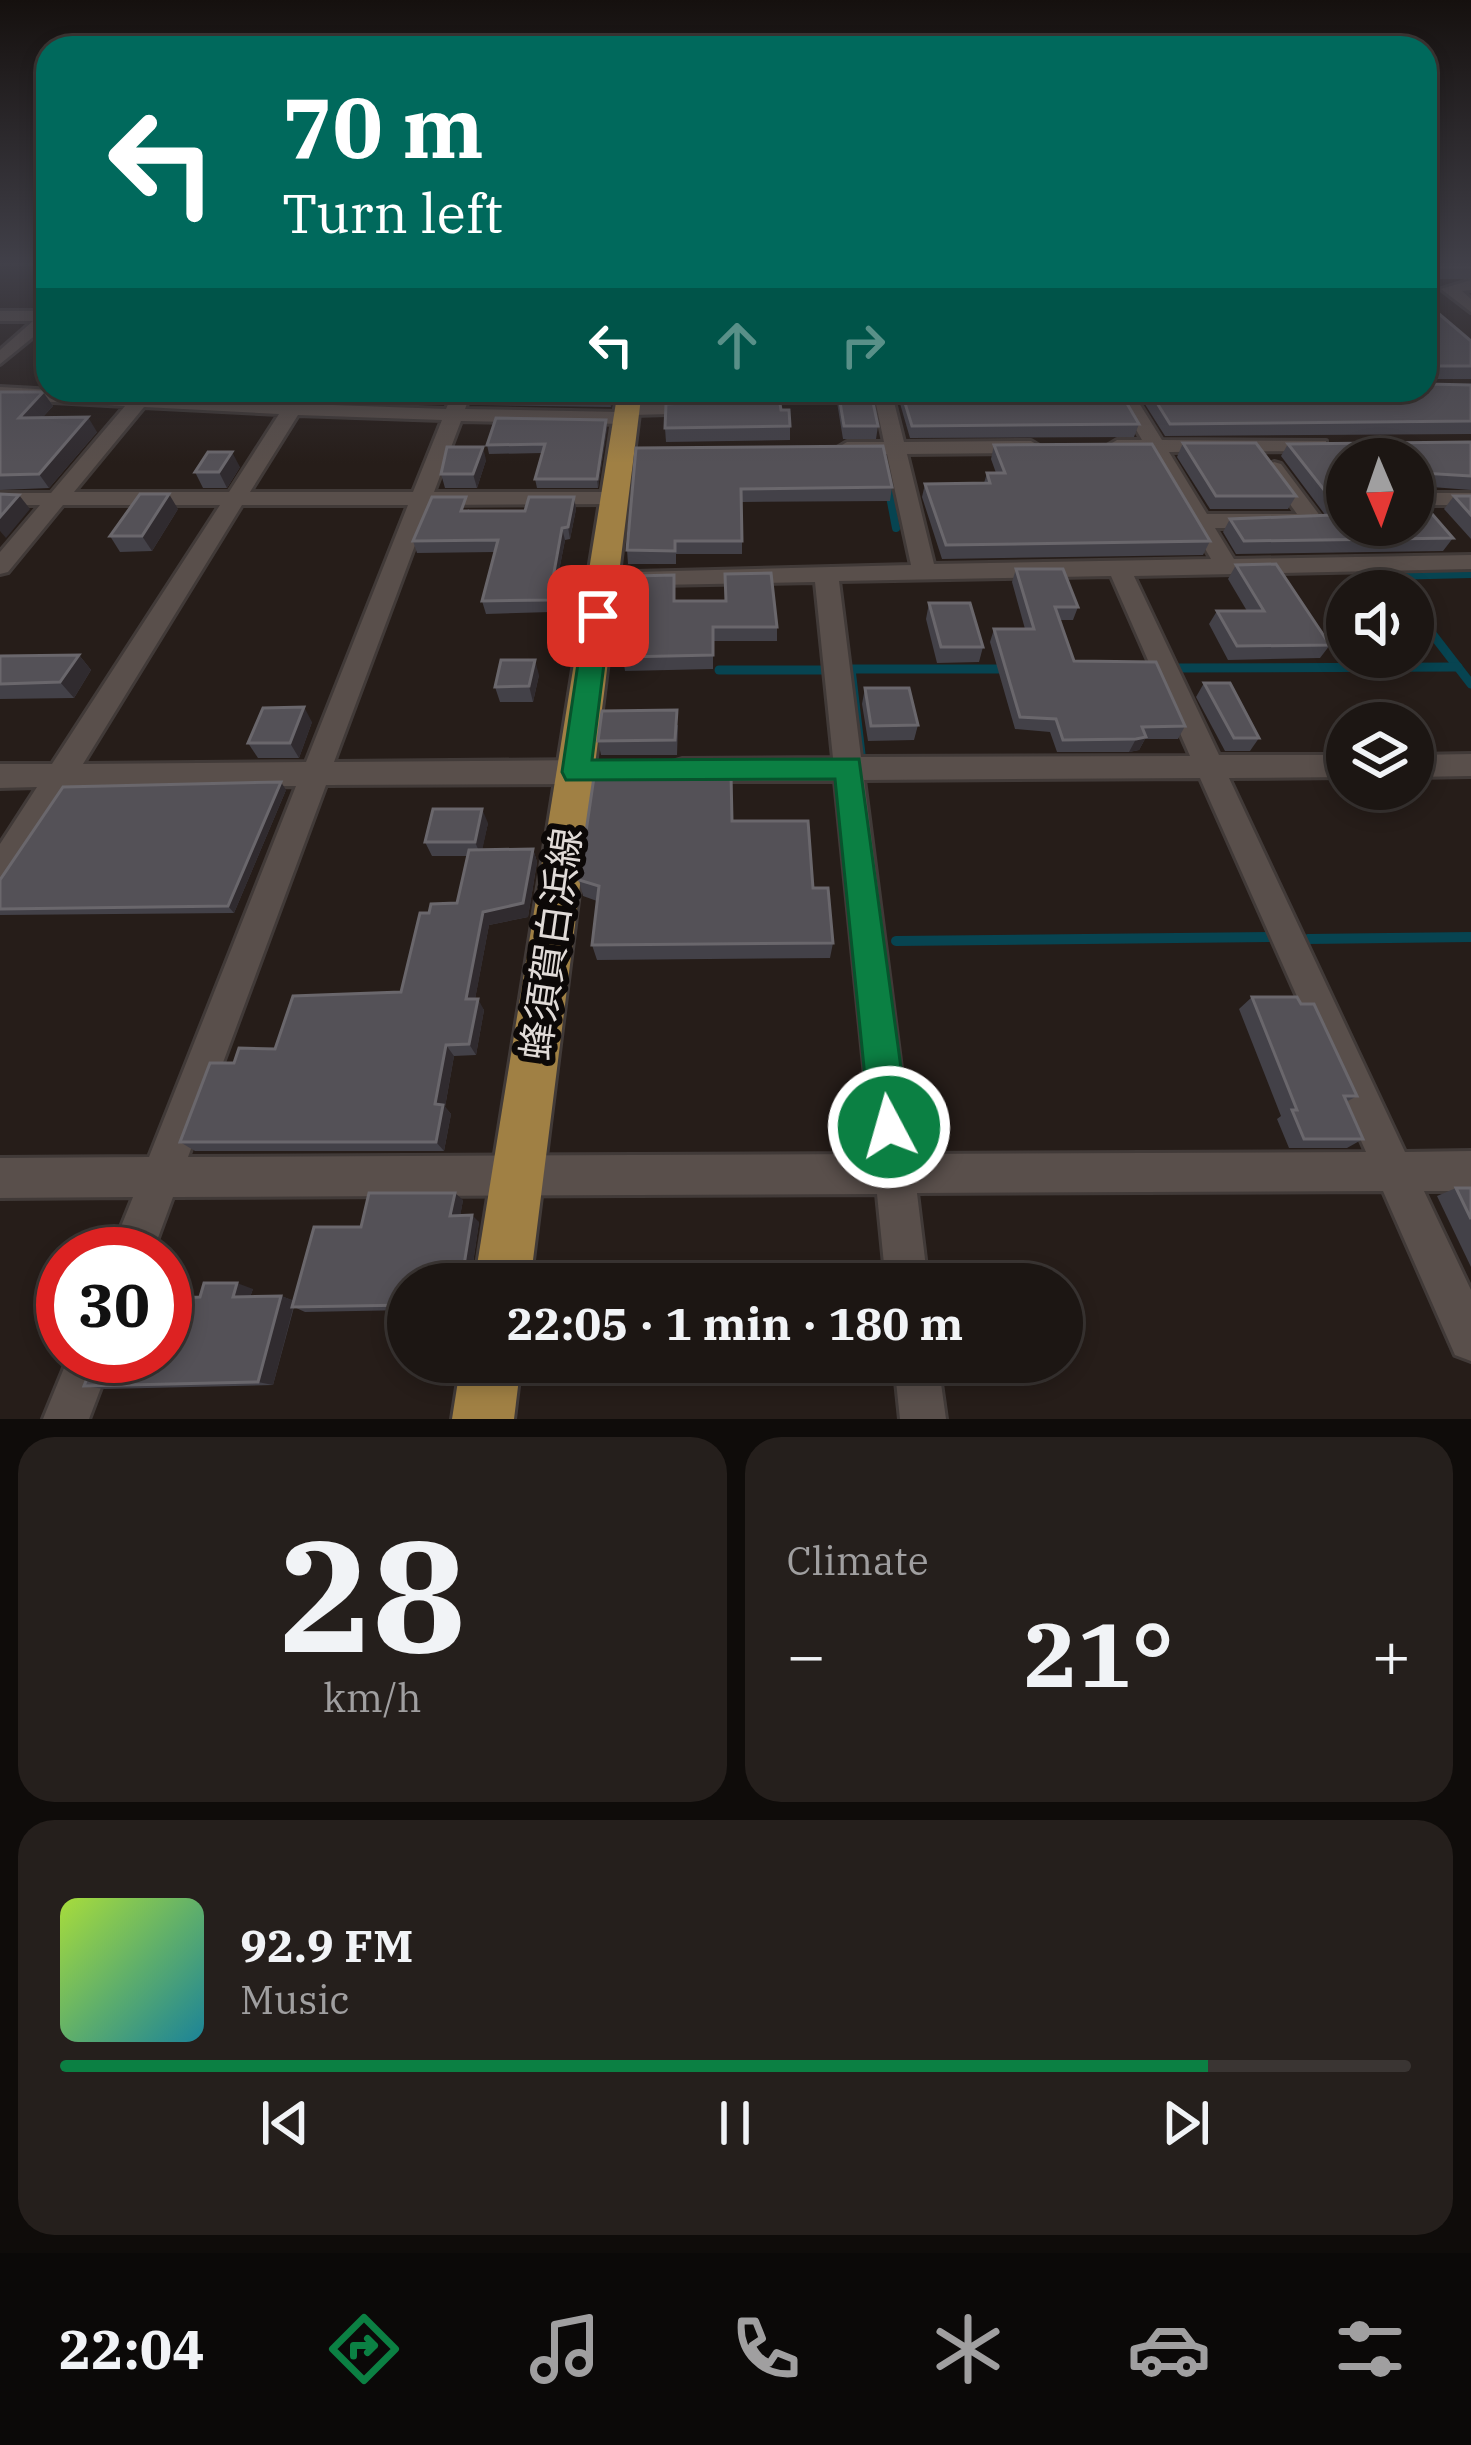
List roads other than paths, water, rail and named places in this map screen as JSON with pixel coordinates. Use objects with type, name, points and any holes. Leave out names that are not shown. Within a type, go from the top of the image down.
[{"type":"main road","name":"蜂須賀白浜線","points":[[505,1263],[603,578],[630,424]]},
{"type":"main road","points":[[482,1419],[488,1383]]},
{"type":"street","points":[[0,359],[32,330]]},
{"type":"street","points":[[0,393],[36,395]]},
{"type":"street","points":[[0,567],[138,402]]},
{"type":"street","points":[[0,871],[296,402]]},
{"type":"street","points":[[325,402],[453,416],[630,424],[728,406]]},
{"type":"street","points":[[141,1227],[458,402]]},
{"type":"street","points":[[884,402],[924,572]]},
{"type":"street","points":[[1129,402],[1228,568]]},
{"type":"street","points":[[1201,521],[1313,521],[1258,445]]},
{"type":"street","points":[[1084,446],[1326,445]]},
{"type":"street","points":[[826,448],[1060,446]]},
{"type":"street","points":[[0,499],[237,495],[615,498]]},
{"type":"street","points":[[1434,498],[1471,499]]},
{"type":"street","points":[[1434,519],[1461,548]]},
{"type":"street","points":[[603,578],[1228,568],[1461,548]]},
{"type":"street","points":[[1119,569],[1471,1340]]},
{"type":"street","points":[[826,574],[905,1263]]},
{"type":"street","points":[[1434,766],[1471,765]]},
{"type":"street","points":[[0,776],[1326,766]]},
{"type":"street","points":[[0,1178],[1471,1171]]},
{"type":"street","points":[[66,1419],[80,1383]]},
{"type":"street","points":[[918,1383],[922,1419]]},
{"type":"waterway","points":[[888,486],[896,528]]},
{"type":"waterway","points":[[1434,575],[1471,574]]},
{"type":"waterway","points":[[1434,636],[1458,667]]},
{"type":"waterway","points":[[1176,668],[1458,667]]},
{"type":"waterway","points":[[1458,667],[1471,684]]},
{"type":"waterway","points":[[861,754],[851,669],[1006,669]]},
{"type":"waterway","points":[[719,670],[827,670]]},
{"type":"waterway","points":[[896,941],[1270,937]]},
{"type":"waterway","points":[[1308,939],[1471,937]]}]
